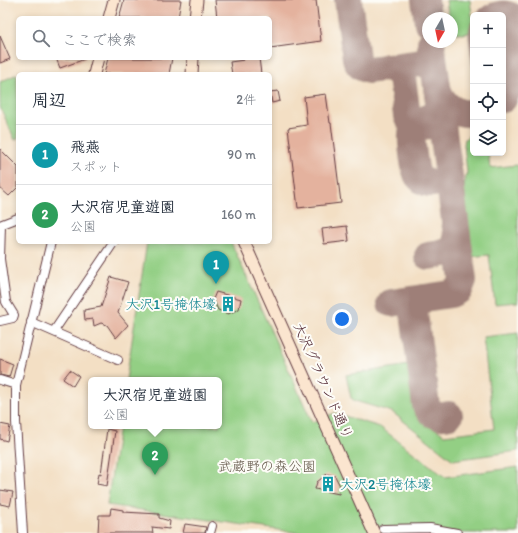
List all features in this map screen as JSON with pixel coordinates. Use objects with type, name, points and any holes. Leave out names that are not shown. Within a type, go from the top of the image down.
[{"type":"street","points":[[110,16],[114,0]]},
{"type":"street","points":[[195,16],[197,0]]},
{"type":"street","points":[[94,72],[98,60]]},
{"type":"street","points":[[192,60],[192,72]]},
{"type":"street","points":[[0,321],[12,318],[14,315],[6,302],[0,259],[0,225],[16,219]]},
{"type":"street","points":[[24,533],[16,422],[16,385],[51,244]]},
{"type":"street","points":[[54,331],[113,244]]},
{"type":"street","name":"大沢グラウンド通り","points":[[245,244],[379,531]]},
{"type":"street","points":[[31,322],[118,360]]},
{"type":"street","points":[[0,380],[16,385]]},
{"type":"street","points":[[379,531],[430,528],[457,533]]},
{"type":"green space","points":[[446,0],[470,0],[472,12],[470,12],[470,32],[462,34],[458,33],[458,12],[448,12]]},
{"type":"green space","points":[[16,74],[15,140],[0,107],[0,82]]},
{"type":"green space","points":[[470,135],[470,156],[488,156],[490,168],[518,165],[518,302],[495,304],[489,255],[469,257],[463,191],[467,172],[464,145],[465,139]]},
{"type":"green space","name":"武蔵野の森公園","points":[[147,244],[232,244],[312,422],[335,413],[380,427],[445,477],[518,467],[518,533],[299,533],[107,505],[119,429],[222,429],[222,377],[126,377]]},
{"type":"green space","points":[[518,333],[518,451],[453,460],[392,412],[355,401],[351,398],[346,375],[409,365],[415,413],[444,435],[494,429],[483,337]]},
{"type":"building","points":[[124,0],[181,0],[178,16],[120,16]]},
{"type":"building","points":[[215,0],[316,0],[321,41],[272,48],[272,16],[217,16]]},
{"type":"building","points":[[0,36],[10,59],[0,63]]},
{"type":"building","points":[[57,60],[82,60],[60,68]]},
{"type":"building","points":[[108,60],[172,60],[169,72],[104,72]]},
{"type":"building","points":[[259,60],[261,72],[232,72],[230,62]]},
{"type":"building","points":[[278,91],[280,101],[272,103],[272,92]]},
{"type":"building","points":[[326,94],[341,203],[298,208],[288,128],[307,125],[304,97]]},
{"type":"building","points":[[0,149],[16,165],[16,189],[9,196],[0,188]]},
{"type":"building","points":[[347,226],[349,241],[324,244],[322,229]]},
{"type":"building","points":[[111,277],[128,282],[118,313],[128,325],[116,338],[107,325],[101,323],[94,326],[93,319],[85,320],[84,310],[101,307]]},
{"type":"building","name":"大沢1号掩体壕","points":[[216,292],[241,299],[239,309],[228,314],[218,310],[213,299]]},
{"type":"building","points":[[0,359],[13,364],[9,377],[0,375]]},
{"type":"building","points":[[70,370],[79,376],[73,386],[63,379]]},
{"type":"building","points":[[0,424],[10,426],[7,441],[0,439]]},
{"type":"building","points":[[107,429],[115,431],[107,486],[97,484],[99,473],[101,474]]},
{"type":"building","name":"大沢2号掩体壕","points":[[327,474],[335,476],[340,486],[339,494],[315,489],[317,482]]},
{"type":"building","points":[[0,490],[13,492],[10,506],[0,504]]},
{"type":"building","points":[[111,508],[123,510],[123,512],[159,514],[159,518],[170,521],[169,529],[152,527],[153,533],[98,533],[99,515],[110,515]]},
{"type":"building","points":[[185,524],[206,527],[205,533],[183,533]]},
{"type":"taxiway","points":[[348,0],[356,58],[359,65],[362,67],[369,70],[421,63],[428,58],[432,48]]},
{"type":"taxiway","points":[[425,0],[427,12]]},
{"type":"taxiway","points":[[391,303],[451,294],[459,290],[463,280],[432,48]]},
{"type":"taxiway","points":[[387,67],[397,71],[402,78],[407,116],[411,122],[423,126],[430,125]]},
{"type":"taxiway","points":[[506,93],[509,87],[509,78]]},
{"type":"taxiway","points":[[437,88],[442,99],[450,108],[461,112],[470,113]]},
{"type":"taxiway","points":[[440,105],[433,115],[416,124],[412,134],[413,155],[418,176],[426,182],[436,183],[440,181],[448,169]]},
{"type":"taxiway","points":[[428,256],[447,252],[456,243],[457,238]]},
{"type":"taxiway","points":[[425,298],[416,304],[414,313],[426,406],[433,414],[442,416],[449,415]]},
{"type":"place","name":"飛燕","points":[[216,284]]},
{"type":"place","name":"大沢1号掩体壕","points":[[228,304]]},
{"type":"place","name":"大沢宿児童遊園","points":[[155,475]]},
{"type":"place","name":"大沢2号掩体壕","points":[[328,484]]}]
